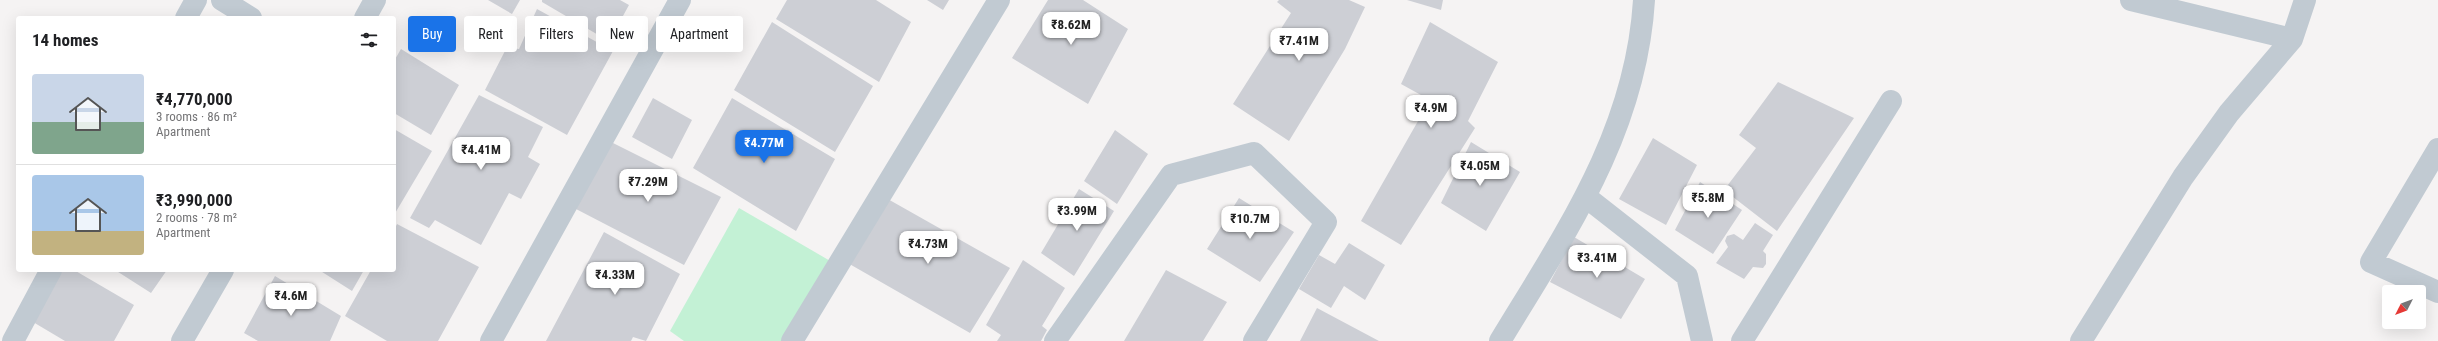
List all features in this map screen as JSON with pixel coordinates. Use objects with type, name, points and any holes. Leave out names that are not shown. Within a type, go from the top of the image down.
[{"type":"street","points":[[187,16],[196,0]]},
{"type":"street","points":[[222,0],[248,16]]},
{"type":"street","points":[[365,16],[375,0]]},
{"type":"street","points":[[491,341],[680,0]]},
{"type":"street","points":[[792,341],[999,0]]},
{"type":"street","points":[[1500,341],[1586,197],[1616,128],[1629,89],[1644,0]]},
{"type":"street","points":[[2081,341],[2183,177],[2229,113],[2292,39],[2305,0]]},
{"type":"street","points":[[2138,1],[2292,39]]},
{"type":"street","points":[[1742,341],[1891,101]]},
{"type":"street","points":[[2438,149],[2371,262],[2438,292]]},
{"type":"street","points":[[1055,341],[1170,175],[1254,153],[1326,222],[1254,341]]},
{"type":"street","points":[[1586,197],[1687,276],[1702,341]]},
{"type":"street","points":[[13,341],[50,272]]},
{"type":"street","points":[[182,341],[221,272]]},
{"type":"green space","points":[[739,208],[832,262],[785,341],[684,341],[670,331]]},
{"type":"building","points":[[488,0],[520,0],[512,14]]},
{"type":"building","points":[[542,0],[620,0],[629,5],[623,16],[596,16],[596,34],[588,29],[588,16],[566,16],[542,2]]},
{"type":"building","points":[[787,0],[876,0],[911,22],[879,82],[776,19]]},
{"type":"building","points":[[927,0],[949,0],[943,10]]},
{"type":"building","points":[[1048,0],[1083,0],[1128,29],[1088,104],[1012,58]]},
{"type":"building","points":[[1279,0],[1349,0],[1365,7],[1345,49],[1289,141],[1233,104],[1291,13],[1277,2]]},
{"type":"building","points":[[1407,0],[1443,0],[1441,10]]},
{"type":"building","points":[[537,9],[550,16],[534,16]]},
{"type":"building","points":[[772,22],[873,86],[835,152],[734,90]]},
{"type":"building","points":[[1430,22],[1498,62],[1468,121],[1475,128],[1401,245],[1361,221],[1430,100],[1401,84]]},
{"type":"building","points":[[525,36],[525,52],[588,52],[588,37],[596,42],[596,52],[612,52],[567,135],[485,90],[504,52],[517,52],[517,49],[519,49]]},
{"type":"building","points":[[401,49],[459,85],[431,135],[396,114],[396,58]]},
{"type":"building","points":[[1778,82],[1854,118],[1777,231],[1724,190],[1756,148],[1739,135]]},
{"type":"building","points":[[479,95],[543,127],[528,157],[540,164],[521,199],[509,193],[481,245],[435,220],[429,228],[410,218]]},
{"type":"building","points":[[653,98],[692,120],[672,159],[632,137]]},
{"type":"building","points":[[732,98],[835,159],[796,231],[693,168]]},
{"type":"building","points":[[396,130],[432,151],[396,212]]},
{"type":"building","points":[[1115,130],[1148,154],[1117,204],[1084,181]]},
{"type":"building","points":[[1653,138],[1697,165],[1666,225],[1619,199]]},
{"type":"building","points":[[611,142],[721,197],[684,265],[576,209]]},
{"type":"building","points":[[1471,142],[1520,172],[1486,231],[1441,203]]},
{"type":"building","points":[[1700,182],[1742,210],[1713,254],[1675,230]]},
{"type":"building","points":[[1079,189],[1114,211],[1074,276],[1041,253]]},
{"type":"building","points":[[886,198],[1010,268],[970,333],[846,262]]},
{"type":"building","points":[[1239,198],[1294,232],[1260,282],[1207,249]]},
{"type":"building","points":[[1755,223],[1773,235],[1763,251],[1766,254],[1766,264],[1763,268],[1753,267],[1744,279],[1716,263],[1728,247],[1725,241],[1727,236],[1734,234],[1743,240]]},
{"type":"building","points":[[397,224],[479,267],[438,341],[387,341],[345,316],[370,272],[396,272]]},
{"type":"building","points":[[604,232],[680,274],[646,341],[633,337],[631,341],[546,341]]},
{"type":"building","points":[[1574,237],[1645,279],[1621,319],[1550,282]]},
{"type":"building","points":[[1349,243],[1385,265],[1365,300],[1344,286],[1331,308],[1299,289],[1319,255],[1335,264]]},
{"type":"building","points":[[1023,260],[1065,288],[1042,326],[1047,330],[1041,341],[997,341],[1001,335],[986,325]]},
{"type":"building","points":[[1166,270],[1227,302],[1203,341],[1124,341]]},
{"type":"building","points":[[55,272],[77,272],[134,305],[114,341],[65,341],[33,322]]},
{"type":"building","points":[[118,272],[166,272],[151,293]]},
{"type":"building","points":[[322,272],[363,272],[352,291]]},
{"type":"building","points":[[275,276],[341,316],[330,341],[258,341],[244,333]]},
{"type":"building","points":[[1317,308],[1379,341],[1300,341]]}]
